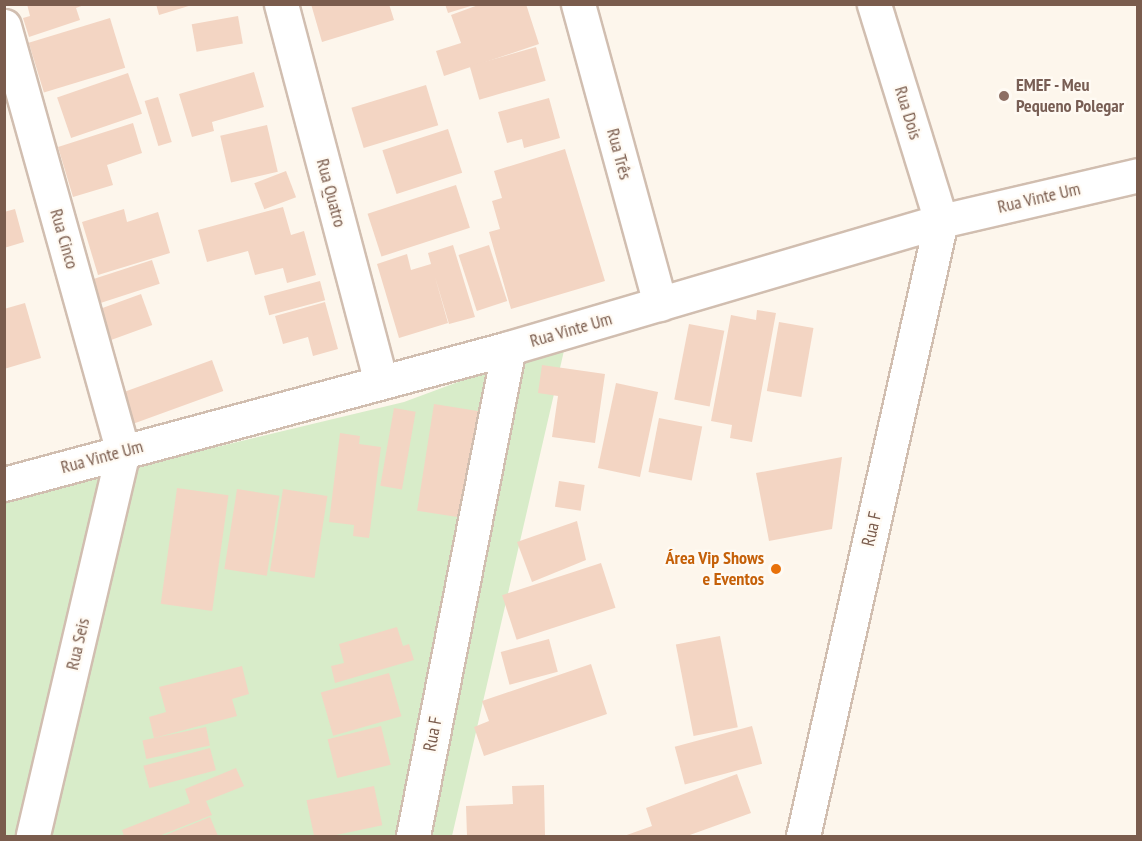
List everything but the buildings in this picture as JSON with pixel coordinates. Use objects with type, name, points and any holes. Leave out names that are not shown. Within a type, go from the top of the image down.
[{"type":"street","name":"Rua Quatro","points":[[281,4],[381,382]]},
{"type":"street","name":"Rua Três","points":[[578,4],[660,304]]},
{"type":"street","name":"Rua Dois","points":[[874,4],[942,221]]},
{"type":"street","name":"Rua Cinco","points":[[4,26],[123,451]]},
{"type":"street","name":"Rua Vinte Um","points":[[4,484],[509,348],[942,221],[1137,175]]},
{"type":"street","name":"Rua F","points":[[803,837],[942,221]]},
{"type":"street","name":"Rua F","points":[[413,837],[509,348]]},
{"type":"street","name":"Rua Seis","points":[[33,837],[123,451]]},
{"type":"green space","points":[[566,342],[452,836],[5,836],[4,498],[404,402]]},
{"type":"place","name":"EMEF - Meu Pequeno Polegar","points":[[1004,96]]},
{"type":"place","name":"Área Vip Shows e Eventos","points":[[776,569]]}]
